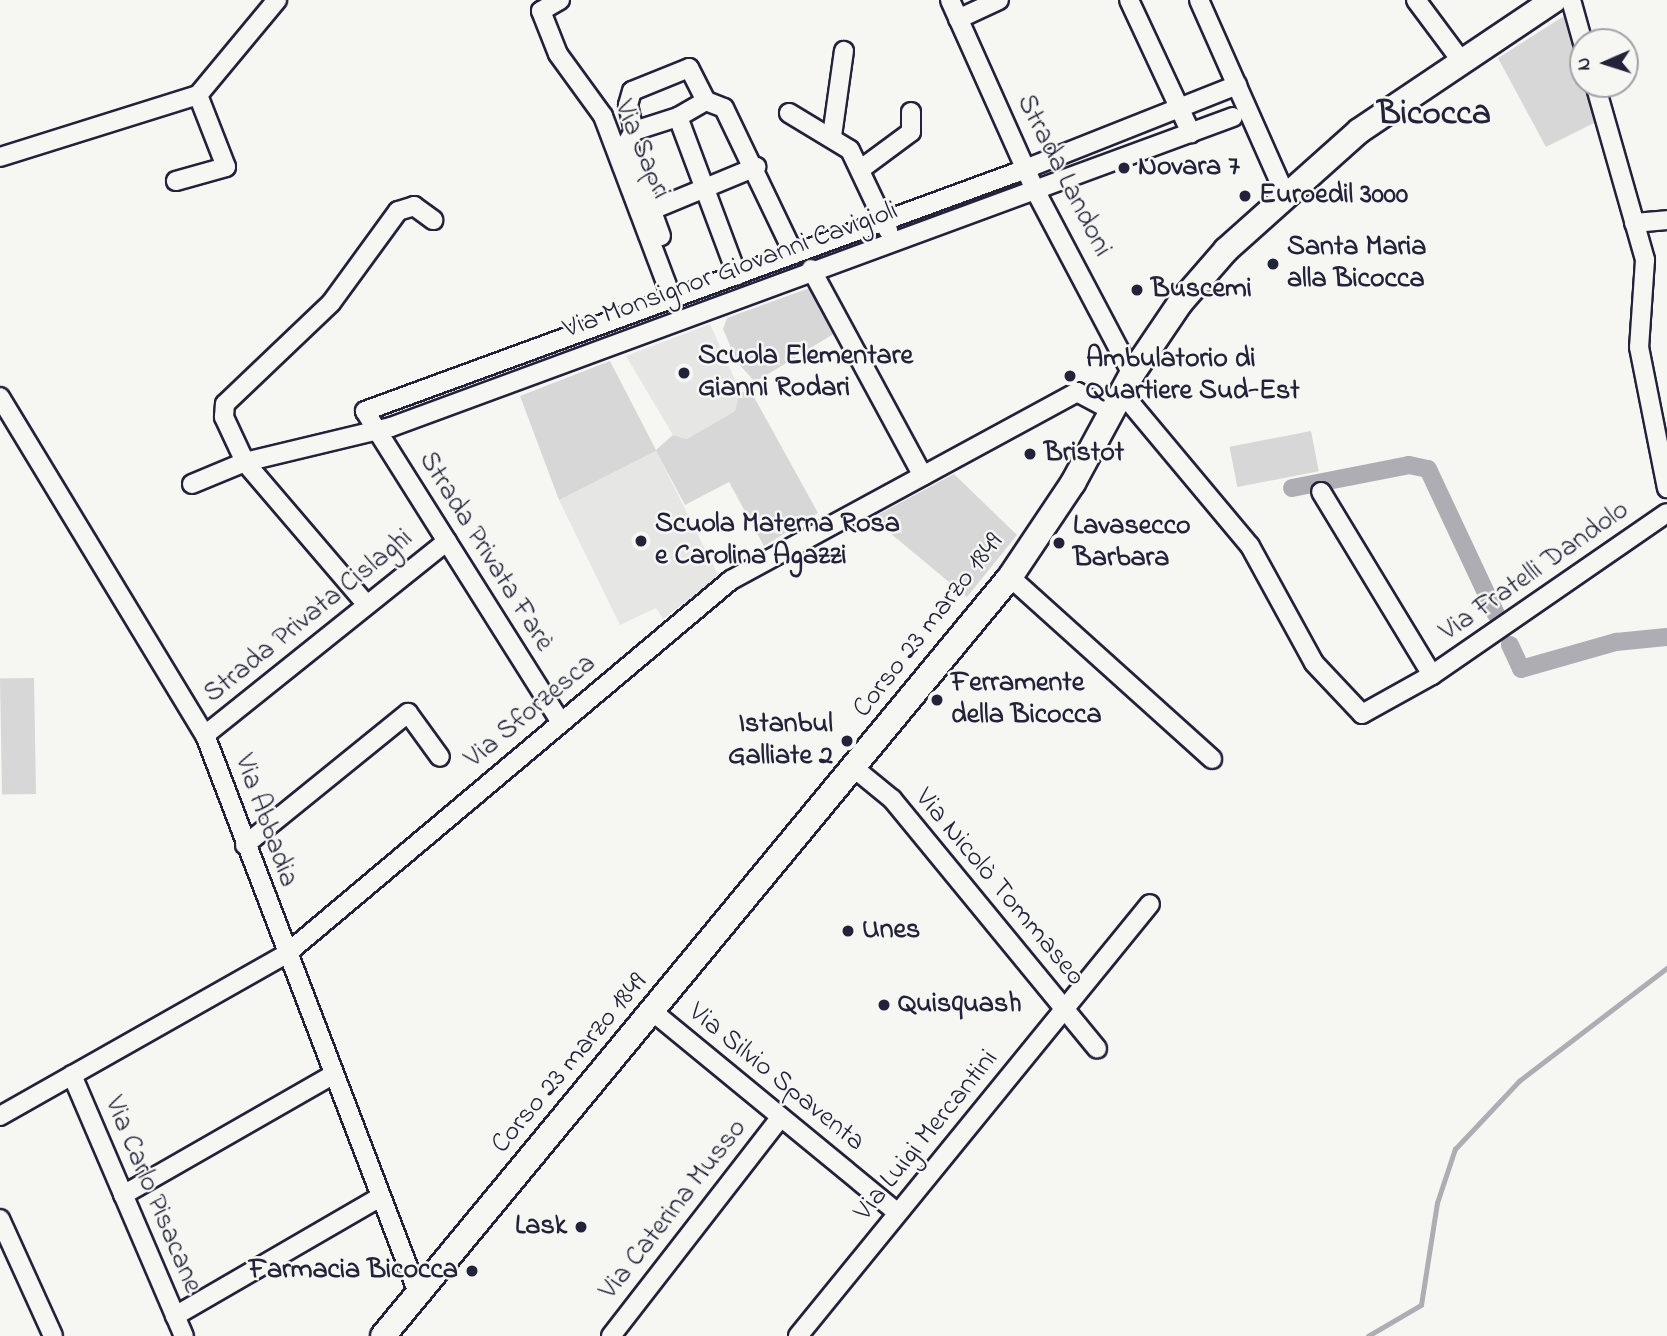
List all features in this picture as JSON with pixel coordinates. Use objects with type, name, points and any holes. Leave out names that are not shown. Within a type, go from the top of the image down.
[{"type":"main road","name":"Corso 23 marzo 1849","points":[[383,1336],[1010,577],[1073,483],[1122,393],[1180,303],[1284,192],[1460,59],[1545,2]]},
{"type":"street","points":[[0,157],[198,95],[277,0]]},
{"type":"street","name":"Via Sapri","points":[[561,0],[541,11],[558,54],[603,116],[677,297]]},
{"type":"street","name":"Strada Landoni","points":[[950,0],[1122,393]]},
{"type":"street","points":[[958,19],[999,0]]},
{"type":"street","points":[[1129,0],[1191,133]]},
{"type":"street","points":[[1199,0],[1284,192]]},
{"type":"street","points":[[1416,0],[1460,59]]},
{"type":"street","points":[[1571,0],[1579,28]]},
{"type":"street","points":[[832,136],[844,51]]},
{"type":"street","points":[[634,131],[628,105],[632,91],[678,70],[689,68],[706,101],[724,108],[756,167],[794,254]]},
{"type":"street","name":"Via Monsignor Giovanni Cavigioli","points":[[365,411],[1026,170],[1237,85]]},
{"type":"street","points":[[176,181],[226,167],[198,95]]},
{"type":"street","points":[[1599,98],[1645,260],[1639,347],[1667,488]]},
{"type":"street","points":[[677,297],[652,210],[627,143],[634,131],[678,117],[706,101]]},
{"type":"street","points":[[861,169],[911,132],[911,112]]},
{"type":"street","points":[[789,113],[832,136],[861,169],[892,239]]},
{"type":"street","points":[[678,117],[737,275]]},
{"type":"street","name":"Via Monsignor Giovanni Cavigioli","points":[[192,484],[245,462],[378,432],[892,239],[1233,117]]},
{"type":"street","points":[[652,210],[756,167]]},
{"type":"street","points":[[366,605],[245,462],[224,417],[225,404],[331,303],[398,211],[414,206],[433,220]]},
{"type":"street","points":[[1634,223],[1667,220]]},
{"type":"street","points":[[811,269],[923,476]]},
{"type":"street","name":"Via Sforzesca","points":[[0,1116],[285,955],[730,580],[1077,392],[1122,393]]},
{"type":"street","name":"Via Fratelli Dandolo","points":[[1122,393],[1250,546],[1314,663],[1362,714],[1432,675],[1667,513]]},
{"type":"street","name":"Via Abbadia","points":[[0,397],[205,735],[331,1076],[418,1293]]},
{"type":"street","name":"Strada Privata Farè","points":[[365,411],[560,721]]},
{"type":"street","points":[[1321,492],[1432,675]]},
{"type":"street","name":"Strada Privata Cislaghi","points":[[205,735],[447,541]]},
{"type":"street","points":[[1010,577],[1212,759]]},
{"type":"street","points":[[245,845],[408,713],[440,757]]},
{"type":"street","name":"Via Nicolò Tommaseo","points":[[854,768],[892,799],[1097,1049]]},
{"type":"street","name":"Via Luigi Mercantini","points":[[798,1336],[1150,904]]},
{"type":"street","name":"Via Silvio Spaventa","points":[[652,1011],[898,1213]]},
{"type":"street","name":"Via Carlo Pisacane","points":[[72,1075],[184,1336]]},
{"type":"street","points":[[123,1195],[331,1076]]},
{"type":"street","name":"Via Caterina Musso","points":[[611,1336],[781,1117]]},
{"type":"street","points":[[175,1316],[380,1197]]},
{"type":"street","points":[[0,1219],[53,1336]]},
{"type":"shaded area","points":[[1564,16],[1569,33],[1569,98],[1589,98],[1596,122],[1546,147],[1498,58]]},
{"type":"shaded area","points":[[815,286],[840,330],[755,382],[737,362],[723,329],[727,318]]},
{"type":"shaded area","name":"Scuola Elementare Gianni Rodari","points":[[710,324],[740,391],[735,411],[687,439],[673,435],[626,356]]},
{"type":"shaded area","points":[[610,361],[656,450],[673,435],[687,439],[735,411],[740,391],[754,397],[818,513],[764,546],[729,482],[685,505],[656,451],[559,500],[520,396]]},
{"type":"shaded area","points":[[1311,431],[1319,471],[1237,487],[1230,447]]},
{"type":"shaded area","name":"Scuola Materna Rosa e Carolina Agazzi","points":[[656,451],[719,577],[663,619],[656,608],[620,625],[559,500]]},
{"type":"shaded area","points":[[954,474],[1017,535],[967,597],[872,518]]},
{"type":"shaded area","points":[[34,678],[36,794],[2,795],[0,679]]},
{"type":"waterway","points":[[1292,488],[1409,465],[1428,469],[1496,614]]},
{"type":"waterway","points":[[1510,645],[1521,669],[1616,642],[1667,637]]},
{"type":"waterway","points":[[1368,1336],[1421,1305],[1437,1203],[1455,1149],[1519,1081],[1667,968]]},
{"type":"place","name":"Novara 7","points":[[1124,168]]},
{"type":"place","name":"Euroedil 3000","points":[[1245,196]]},
{"type":"place","name":"Santa Maria alla Bicocca","points":[[1273,264]]},
{"type":"place","name":"Buscemi","points":[[1137,290]]},
{"type":"place","name":"Scuola Elementare Gianni Rodari","points":[[684,373]]},
{"type":"place","name":"Ambulatorio di Quartiere Sud-Est","points":[[1070,376]]},
{"type":"place","name":"Bristot","points":[[1030,454]]},
{"type":"place","name":"Scuola Materna Rosa e Carolina Agazzi","points":[[641,541]]},
{"type":"place","name":"Lavasecco Barbara","points":[[1059,543]]},
{"type":"place","name":"Ferramente della Bicocca","points":[[937,700]]},
{"type":"place","name":"Istanbul Galliate 2","points":[[847,741]]},
{"type":"place","name":"Unes","points":[[848,931]]},
{"type":"place","name":"Quisquash","points":[[884,1005]]},
{"type":"place","name":"Lask","points":[[581,1227]]},
{"type":"place","name":"Farmacia Bicocca","points":[[472,1271]]},
{"type":"district","name":"Bicocca","points":[[1434,115]]}]
